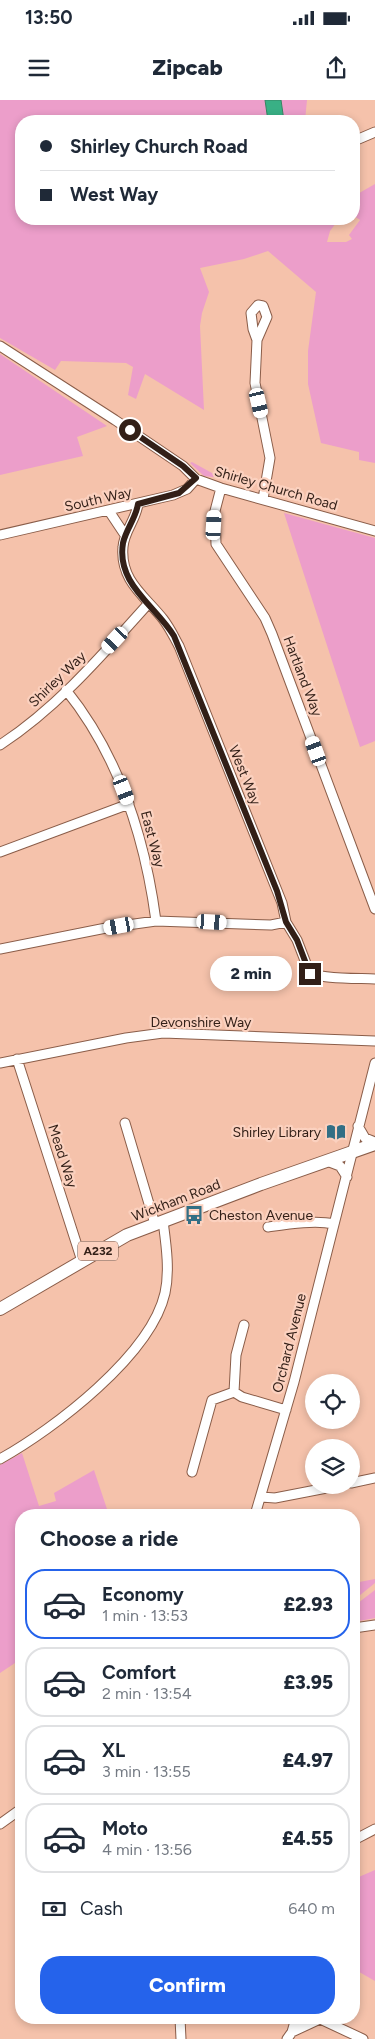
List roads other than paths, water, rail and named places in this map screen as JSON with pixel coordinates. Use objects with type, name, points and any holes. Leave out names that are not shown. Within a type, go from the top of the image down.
[{"type":"highway","name":"Wickham Road","points":[[0,1309],[121,1238],[159,1222],[375,1143]]},
{"type":"street","points":[[360,138],[375,132]]},
{"type":"street","points":[[257,340],[255,384],[270,458],[263,499]]},
{"type":"street","name":"Shirley Church Road","points":[[0,346],[115,420],[183,466],[196,478],[221,488],[375,531]]},
{"type":"street","name":"South Way","points":[[0,535],[110,511],[179,493],[196,478]]},
{"type":"street","name":"Hartland Way","points":[[221,488],[215,511],[216,544],[259,610],[272,634],[375,909]]},
{"type":"street","name":"West Way","points":[[138,504],[136,514],[125,535],[122,554],[126,574],[132,585],[164,621],[179,646],[279,895],[286,922],[297,940],[310,974],[375,979]]},
{"type":"street","points":[[110,511],[125,535]]},
{"type":"street","name":"Shirley Way","points":[[0,746],[32,722],[66,690],[148,604]]},
{"type":"street","name":"East Way","points":[[66,690],[100,741],[129,804],[143,848],[156,921]]},
{"type":"street","points":[[0,852],[129,804]]},
{"type":"street","points":[[0,949],[106,928],[156,921],[271,925],[286,922]]},
{"type":"street","name":"Devonshire Way","points":[[0,1063],[126,1038],[164,1033],[375,1040]]},
{"type":"street","name":"Mead Way","points":[[18,1059],[82,1261]]},
{"type":"street","points":[[352,1152],[375,1063]]},
{"type":"street","points":[[0,1459],[21,1446],[92,1392],[126,1361],[157,1316],[166,1290],[167,1266],[159,1222],[125,1123]]},
{"type":"street","points":[[358,1126],[364,1138],[375,1143]]},
{"type":"street","name":"Orchard Avenue","points":[[257,1509],[286,1410],[352,1152]]},
{"type":"street","points":[[327,1161],[340,1166],[347,1177]]},
{"type":"street","points":[[268,1227],[300,1225],[317,1220],[334,1224]]},
{"type":"street","points":[[234,1392],[236,1355],[244,1325]]},
{"type":"street","points":[[234,1392],[242,1397],[286,1410]]},
{"type":"street","points":[[192,1472],[212,1400],[234,1392]]},
{"type":"street","points":[[360,1481],[375,1478]]},
{"type":"street","points":[[261,1497],[275,1498],[305,1492]]},
{"type":"street","points":[[360,1627],[375,1625]]},
{"type":"street","points":[[0,1824],[15,1813]]},
{"type":"street","points":[[360,1837],[375,1829]]},
{"type":"street","points":[[180,2024],[181,2039]]},
{"type":"street","points":[[290,2035],[309,2024]]},
{"type":"street","points":[[332,2024],[363,2039]]},
{"type":"place","name":"Shirley Library","points":[[336,1132]]},
{"type":"place","name":"Cheston Avenue","points":[[194,1215]]}]
